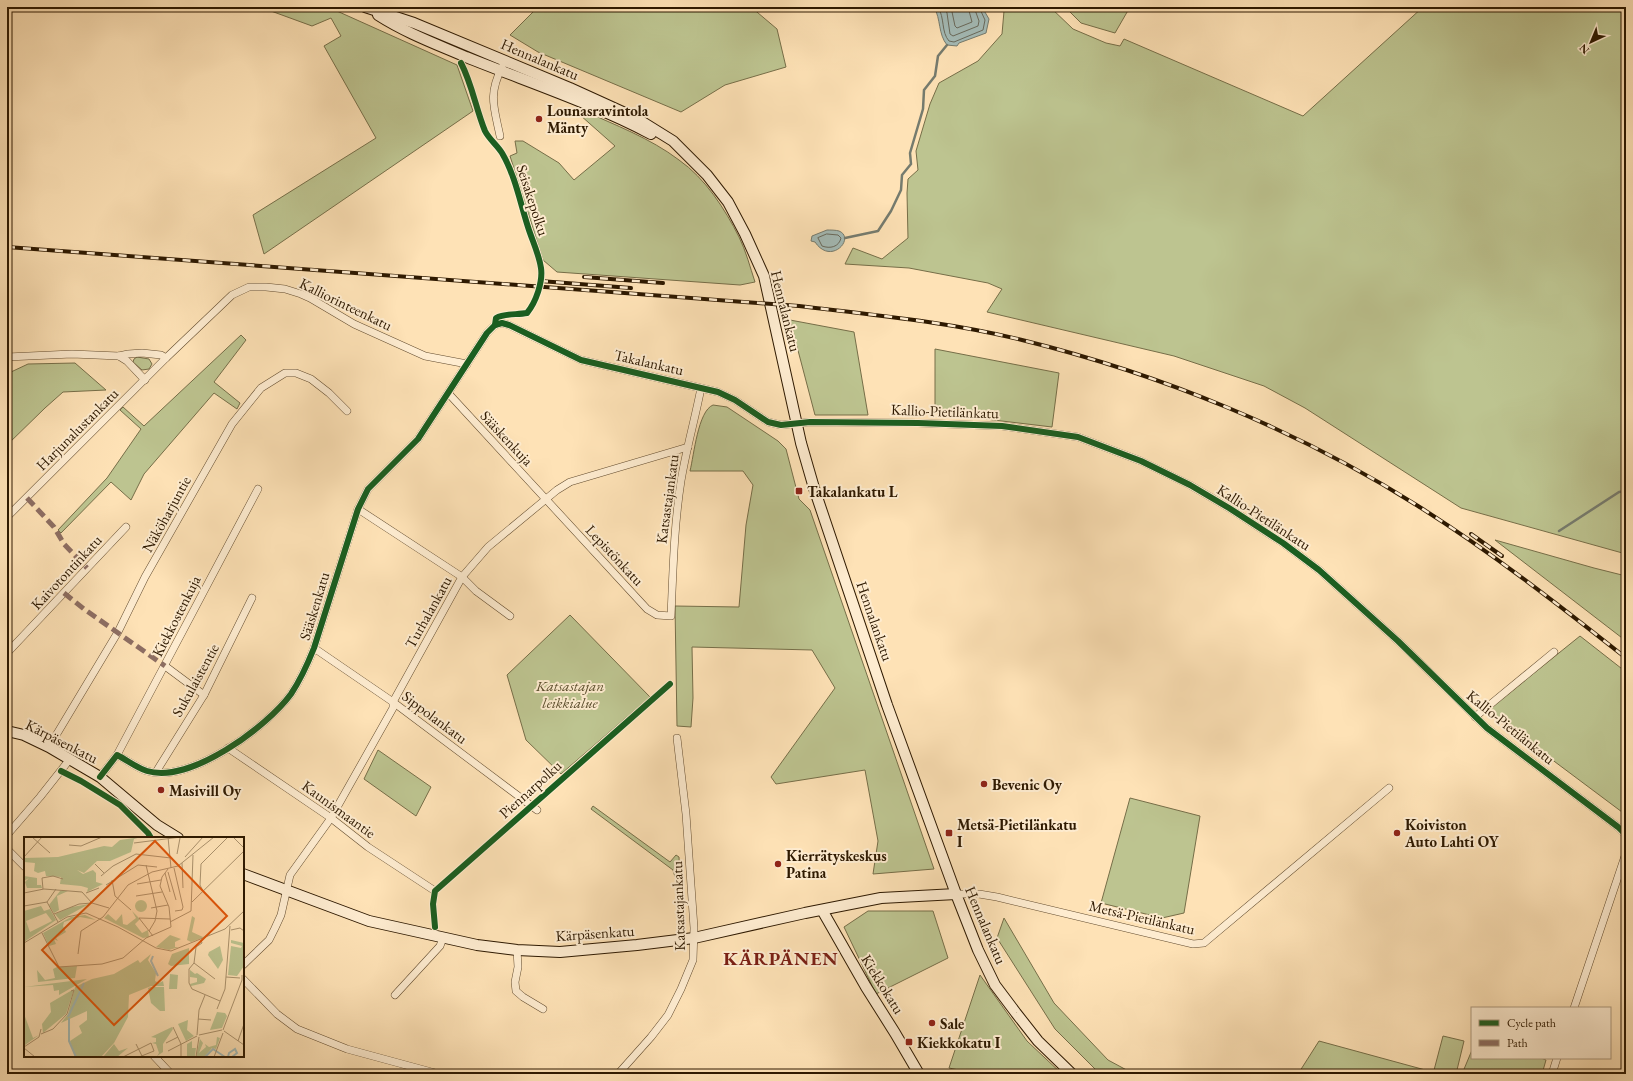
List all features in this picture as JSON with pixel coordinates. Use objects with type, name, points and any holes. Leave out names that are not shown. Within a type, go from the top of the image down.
[{"type":"street","name":"Hennalankatu","points":[[365,7],[395,26],[502,66],[651,133],[692,160],[707,175],[728,202],[746,234],[764,276],[797,423],[814,488],[872,660],[956,894],[978,950],[995,985],[1038,1041],[1072,1074]]},
{"type":"street","points":[[500,136],[492,99],[496,79],[502,66]]},
{"type":"street","name":"Kalliorinteenkatu","points":[[166,358],[232,295],[249,287],[266,287],[285,289],[310,298],[354,324],[425,356],[467,364]]},
{"type":"street","name":"Takalankatu","points":[[495,326],[502,323],[509,325],[581,360],[718,392],[735,400],[768,422],[780,425],[797,423]]},
{"type":"street","name":"Sääskenkatu","points":[[156,772],[182,770],[203,762],[251,734],[267,721],[282,705],[291,693],[306,667],[314,648],[358,509],[368,489],[418,439],[449,394],[483,338],[495,326]]},
{"type":"street","points":[[7,357],[72,354],[119,356],[142,353],[161,355],[166,358]]},
{"type":"street","points":[[119,356],[145,380]]},
{"type":"street","name":"Harjunalustankatu","points":[[7,518],[166,358]]},
{"type":"street","name":"Näköharjuntie","points":[[49,747],[118,632],[146,577],[232,424],[261,388],[285,373],[296,373],[311,379],[329,393],[347,411]]},
{"type":"street","name":"Katsastajankatu","points":[[671,616],[674,544],[681,480],[701,388]]},
{"type":"street","name":"Sääskenkuja","points":[[449,394],[546,499]]},
{"type":"street","name":"Kallio-Pietilänkatu","points":[[797,423],[918,423],[1002,426],[1078,437],[1141,461],[1190,485],[1283,543],[1319,570],[1398,641],[1475,718],[1618,826],[1626,838]]},
{"type":"street","name":"Turhalankatu","points":[[244,964],[269,940],[276,928],[290,875],[331,818],[393,708],[393,702],[462,577],[488,546],[546,499],[570,482],[688,447]]},
{"type":"street","name":"Kiekkostenkuja","points":[[100,778],[117,755],[258,489]]},
{"type":"street","name":"Lepistönkatu","points":[[546,499],[647,609],[657,615],[671,616]]},
{"type":"street","points":[[358,509],[462,577],[476,591],[510,616]]},
{"type":"street","name":"Kaivotontinkatu","points":[[7,653],[126,527]]},
{"type":"street","name":"Sukulaistentie","points":[[156,772],[204,695],[252,598]]},
{"type":"street","name":"Sippolankatu","points":[[314,648],[393,702],[537,810]]},
{"type":"street","points":[[1475,718],[1554,652]]},
{"type":"street","points":[[165,666],[204,695]]},
{"type":"street","name":"Kärpäsenkatu","points":[[7,731],[24,736],[70,758],[100,778],[157,825],[176,837]]},
{"type":"street","name":"Katsastajankatu","points":[[618,1074],[651,1037],[668,1015],[693,960],[694,928],[686,814],[677,738]]},
{"type":"street","name":"Kaunismaantie","points":[[228,748],[331,818],[368,847],[434,891]]},
{"type":"street","points":[[117,755],[147,771],[156,772]]},
{"type":"street","points":[[7,835],[40,798],[70,758]]},
{"type":"street","name":"Metsä-Pietilänkatu","points":[[956,894],[979,894],[1098,920],[1193,944],[1204,943],[1389,788]]},
{"type":"street","points":[[7,849],[24,866]]},
{"type":"street","points":[[1574,1007],[1626,853]]},
{"type":"street","name":"Kärpäsenkatu","points":[[244,874],[369,921],[477,945],[517,950],[560,952],[694,938],[882,898],[956,894]]},
{"type":"street","name":"Kiekkokatu","points":[[822,910],[866,987],[895,1032],[919,1074]]},
{"type":"street","points":[[395,995],[440,946],[442,938]]},
{"type":"street","points":[[517,950],[518,967],[515,982],[516,991],[543,1009]]},
{"type":"street","points":[[244,980],[277,1014],[297,1029],[347,1049],[439,1074]]},
{"type":"street","points":[[155,1057],[171,1074]]},
{"type":"street","points":[[1552,1074],[1557,1059]]},
{"type":"green space","points":[[260,7],[328,7],[457,65],[473,111],[264,254],[253,215],[376,138],[324,46],[341,36],[331,18],[312,26]]},
{"type":"green space","points":[[538,7],[751,7],[777,29],[786,67],[725,85],[681,112],[538,52],[510,35]]},
{"type":"green space","points":[[1002,7],[1050,7],[1073,29],[1106,43],[1120,46],[1124,39],[1303,116],[1423,7],[1626,7],[1626,554],[1461,508],[1305,408],[1264,386],[1174,356],[987,312],[1002,289],[988,283],[909,268],[845,264],[853,248],[882,259],[908,238],[908,179],[918,170],[916,151],[930,104],[939,83],[978,61],[1002,34],[1004,11]]},
{"type":"green space","points":[[1065,7],[1130,7],[1115,33],[1081,23]]},
{"type":"green space","points":[[582,110],[632,132],[668,152],[688,167],[706,185],[721,205],[744,248],[755,282],[740,285],[557,272],[543,260],[510,156],[517,153],[515,141],[523,141],[559,163],[574,180],[615,146],[580,115]]},
{"type":"green space","points":[[790,320],[854,332],[868,415],[815,415]]},
{"type":"green space","points":[[241,335],[246,340],[214,382],[240,403],[237,409],[214,393],[144,474],[131,500],[111,482],[61,533],[58,530],[107,478],[141,429],[120,410],[123,407],[144,426]]},
{"type":"green space","points":[[935,349],[1059,373],[1052,427],[935,413]]},
{"type":"green space","points":[[137,357],[149,359],[152,364],[149,369],[142,370],[133,362]]},
{"type":"green space","points":[[75,363],[106,390],[63,392],[7,445],[7,381],[11,372],[28,364]]},
{"type":"green space","points":[[713,405],[727,407],[778,441],[786,449],[799,499],[810,510],[934,869],[873,874],[878,841],[865,770],[776,784],[771,777],[835,688],[812,650],[692,647],[693,698],[691,727],[677,726],[675,606],[739,607],[746,525],[753,485],[743,471],[690,471],[700,424],[708,409]]},
{"type":"green space","points":[[1495,540],[1626,576],[1626,641]]},
{"type":"green space","name":"Katsastajan leikkialue","points":[[570,615],[650,697],[561,774],[526,740],[507,675]]},
{"type":"green space","points":[[1580,636],[1626,672],[1626,815],[1487,711]]},
{"type":"green space","points":[[378,750],[431,787],[416,816],[364,779]]},
{"type":"green space","points":[[1130,798],[1200,816],[1184,913],[1162,918],[1101,903]]},
{"type":"green space","points":[[593,806],[670,862],[676,855],[679,857],[680,879],[675,877],[673,870],[591,809]]},
{"type":"green space","points":[[868,911],[933,911],[948,958],[876,994],[844,927]]},
{"type":"green space","points":[[1004,918],[1054,1003],[1108,1060],[1134,1074],[1100,1074],[1055,1029],[997,938]]},
{"type":"green space","points":[[980,975],[1027,1041],[1062,1074],[978,1074],[949,1068]]},
{"type":"green space","points":[[1443,1036],[1464,1041],[1456,1074],[1433,1074]]},
{"type":"green space","points":[[1319,1041],[1429,1071],[1428,1074],[1298,1074]]},
{"type":"green space","points":[[1471,1052],[1471,1059],[1546,1060],[1542,1074],[1462,1074]]},
{"type":"water","points":[[934,7],[982,7],[989,19],[986,33],[959,43],[957,46],[947,45],[942,36],[938,16]]},
{"type":"water","points":[[827,230],[835,230],[844,234],[845,239],[843,244],[834,251],[821,249],[815,242],[811,241],[812,236]]},
{"type":"waterway","points":[[845,238],[878,231],[891,211],[901,190],[902,175],[911,164],[910,153],[923,109],[924,90],[935,76],[938,56],[947,45]]},
{"type":"waterway","points":[[1559,531],[1619,492],[1626,491]]},
{"type":"railway","points":[[7,247],[799,306],[967,328],[1022,340],[1074,354],[1176,387],[1227,407],[1325,453],[1372,478],[1418,506],[1472,542],[1550,599],[1626,658]]},
{"type":"railway","points":[[584,277],[663,283]]},
{"type":"railway","points":[[540,281],[631,288]]},
{"type":"railway","points":[[1471,534],[1502,556]]},
{"type":"marked path","points":[[27,498],[54,527],[64,544],[87,568]]},
{"type":"marked path","points":[[64,593],[84,609],[165,666]]},
{"type":"cycle path","name":"Seisakepolku","points":[[461,63],[468,79],[485,131],[507,161],[541,268],[541,279],[538,292],[527,313],[500,316],[496,318],[495,325]]},
{"type":"cycle path","points":[[100,777],[117,755],[143,770],[165,773],[184,769],[205,761],[226,750],[246,736],[280,707],[298,683],[314,648],[358,509],[368,489],[418,439],[487,333],[495,325],[502,323],[581,360],[718,392],[735,400],[768,422],[781,425],[810,422],[918,423],[1002,426],[1078,437],[1141,461],[1190,485],[1229,508],[1283,543],[1319,570],[1398,641],[1487,728],[1618,827],[1624,833],[1626,838]]},
{"type":"cycle path","name":"Piennarpolku","points":[[435,927],[433,904],[435,891],[670,684]]},
{"type":"cycle path","points":[[61,771],[81,781],[120,805],[150,837]]},
{"type":"place","name":"Lounasravintola Mänty","points":[[539,119]]},
{"type":"place","name":"Takalankatu L","points":[[799,491]]},
{"type":"place","name":"Bevenic Oy","points":[[984,784]]},
{"type":"place","name":"Masivill Oy","points":[[161,790]]},
{"type":"place","name":"Metsä-Pietilänkatu I","points":[[949,833]]},
{"type":"place","name":"Koiviston Auto Lahti OY","points":[[1397,833]]},
{"type":"place","name":"Kierrätyskeskus Patina","points":[[778,864]]},
{"type":"place","name":"Sale","points":[[932,1023]]},
{"type":"place","name":"Kiekkokatu I","points":[[909,1042]]},
{"type":"district","name":"KÄRPÄNEN","points":[[781,958]]}]
